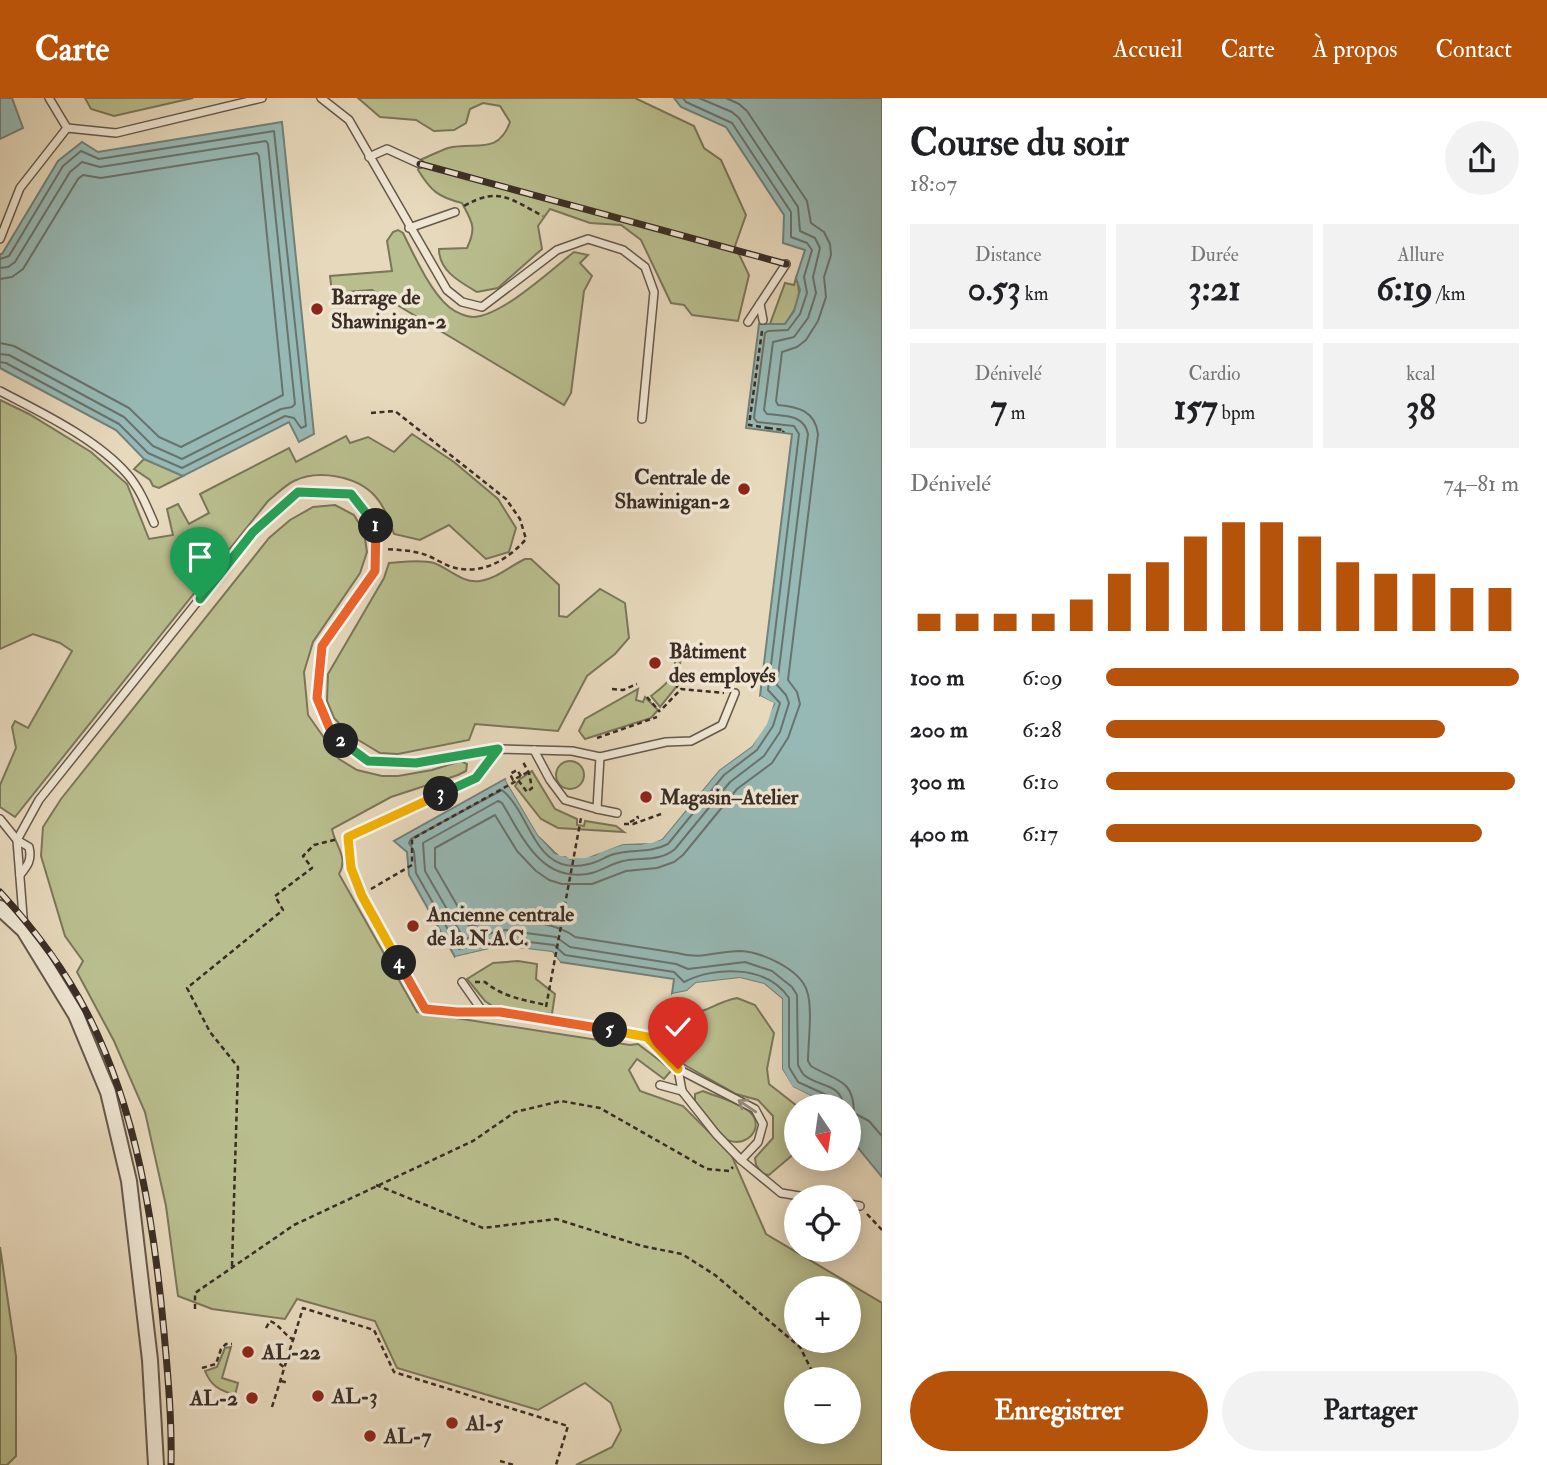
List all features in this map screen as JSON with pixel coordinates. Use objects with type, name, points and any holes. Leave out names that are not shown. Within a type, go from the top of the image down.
[{"type":"street","points":[[0,908],[24,930],[76,1015],[108,1092],[129,1181],[150,1360],[156,1465]]},
{"type":"lane","points":[[49,98],[67,128]]},
{"type":"lane","points":[[67,128],[116,133],[261,98]]},
{"type":"lane","points":[[321,98],[349,120],[447,290],[462,302],[482,306],[557,250],[588,239],[624,250],[645,267],[654,292],[642,419]]},
{"type":"lane","points":[[0,239],[20,188],[67,128]]},
{"type":"lane","points":[[369,157],[387,149],[420,164]]},
{"type":"lane","points":[[410,228],[455,212]]},
{"type":"lane","points":[[748,322],[786,264]]},
{"type":"lane","points":[[760,304],[763,320]]},
{"type":"lane","points":[[0,391],[47,416],[102,451],[127,475],[140,493],[154,523]]},
{"type":"lane","points":[[24,930],[17,840],[39,800],[253,532],[298,492],[351,494],[377,527],[375,571],[322,646],[317,698],[332,734],[368,761],[416,763],[498,749],[572,751],[600,757],[666,742],[691,741],[722,725],[733,694]]},
{"type":"lane","points":[[498,749],[476,778],[348,837],[351,868],[358,887],[395,947],[425,1009],[500,1012],[647,1037],[678,1069],[755,1109],[763,1124],[758,1142],[741,1160]]},
{"type":"lane","points":[[534,750],[550,780],[565,800],[617,813]]},
{"type":"lane","points":[[597,809],[600,757]]},
{"type":"lane","points":[[0,819],[17,840],[29,847],[29,864],[20,875]]},
{"type":"lane","points":[[462,982],[484,1012]]},
{"type":"lane","points":[[678,1069],[682,1091],[716,1135],[741,1160],[784,1193]]},
{"type":"lane","points":[[664,1084],[682,1091]]},
{"type":"path","points":[[455,212],[482,196],[505,196],[542,216]]},
{"type":"path","points":[[763,320],[748,425],[784,430],[783,432]]},
{"type":"path","points":[[371,413],[395,411],[506,499],[520,519],[526,539],[515,552],[494,564],[473,571],[452,567],[421,553],[376,548]]},
{"type":"path","points":[[678,683],[677,687],[681,689],[733,694]]},
{"type":"path","points":[[612,689],[633,688],[637,684]]},
{"type":"path","points":[[663,708],[681,689]]},
{"type":"path","points":[[647,697],[660,712]]},
{"type":"path","points":[[597,738],[657,717]]},
{"type":"path","points":[[369,891],[412,865],[412,839],[518,780],[527,792],[532,788],[521,760]]},
{"type":"path","points":[[521,776],[517,770],[510,774],[513,779],[521,776],[528,773]]},
{"type":"path","points":[[627,822],[633,824],[661,814]]},
{"type":"path","points":[[620,824],[638,818],[637,816]]},
{"type":"path","points":[[543,1019],[581,818]]},
{"type":"path","points":[[232,1267],[239,1067],[210,1031],[187,988],[283,910],[275,896],[312,868],[303,856],[314,845],[334,840]]},
{"type":"path","points":[[391,877],[394,884]]},
{"type":"path","points":[[474,982],[485,982],[497,992],[546,1004]]},
{"type":"path","points":[[195,1309],[195,1293],[294,1225],[473,1140],[516,1112],[561,1101],[600,1108],[707,1169],[729,1171],[741,1160]]},
{"type":"path","points":[[376,1185],[483,1228],[556,1219],[642,1246],[682,1254],[715,1275],[800,1347],[810,1367]]},
{"type":"path","points":[[861,1207],[882,1230]]},
{"type":"path","points":[[272,1407],[303,1308],[374,1329],[394,1372],[568,1426],[556,1465]]},
{"type":"path","points":[[266,1328],[270,1321],[276,1323],[285,1335],[293,1340]]},
{"type":"path","points":[[202,1368],[216,1364],[221,1349],[226,1344],[232,1344]]},
{"type":"path","points":[[264,1357],[285,1368]]},
{"type":"path","points":[[281,1381],[289,1383]]},
{"type":"path","points":[[500,1461],[514,1465]]},
{"type":"green space","points":[[85,98],[193,98],[114,116],[91,109]]},
{"type":"green space","points":[[358,98],[635,98],[694,126],[704,148],[721,160],[746,215],[735,246],[749,275],[738,321],[692,315],[684,305],[671,303],[641,240],[621,225],[590,223],[550,209],[538,226],[542,249],[498,288],[477,292],[470,288],[447,270],[439,249],[467,248],[472,235],[471,220],[462,203],[436,192],[418,170],[422,159],[445,149],[492,143],[505,133],[510,122],[500,106],[483,103],[470,109],[466,123],[454,130],[434,131],[416,120],[380,117]]},
{"type":"green space","points":[[398,230],[403,233],[435,292],[454,311],[471,317],[486,314],[512,301],[574,252],[588,255],[580,263],[592,276],[584,291],[571,393],[564,405],[372,290],[332,293],[330,276],[392,271],[387,241],[393,232]]},
{"type":"green space","points":[[796,278],[799,297],[793,313],[785,324],[770,324],[785,283],[794,285]]},
{"type":"green space","points":[[0,400],[29,414],[91,452],[127,484],[149,539],[173,535],[167,509],[178,504],[189,524],[209,513],[200,494],[289,448],[296,462],[346,436],[350,443],[368,437],[394,452],[412,434],[454,462],[498,499],[516,528],[509,552],[486,559],[449,525],[420,540],[394,534],[384,509],[375,496],[348,479],[314,475],[291,483],[268,501],[15,817],[0,807],[0,785],[16,748],[12,727],[15,721],[28,728],[72,651],[60,643],[33,634],[0,649]]},
{"type":"green space","points":[[144,459],[183,476],[159,488],[153,486],[150,480],[134,469]]},
{"type":"green space","points":[[335,505],[354,515],[364,532],[367,552],[360,573],[313,642],[304,672],[308,715],[339,759],[357,770],[382,776],[432,770],[461,761],[467,764],[466,771],[458,775],[391,797],[332,829],[343,862],[339,874],[417,1012],[630,1045],[638,1044],[668,1067],[671,1071],[664,1079],[637,1059],[629,1070],[640,1091],[683,1106],[731,1154],[766,1234],[784,1245],[784,1262],[813,1262],[837,1276],[784,1276],[784,1353],[861,1353],[861,1291],[882,1303],[882,1465],[576,1465],[612,1447],[621,1430],[611,1403],[585,1383],[538,1410],[397,1368],[375,1321],[297,1299],[285,1319],[212,1309],[178,1296],[166,1206],[145,1112],[114,1041],[77,972],[83,961],[65,936],[41,856],[43,827],[61,799],[269,538],[290,520],[313,507]]},
{"type":"green space","points":[[525,559],[531,559],[559,585],[559,616],[567,617],[600,589],[625,603],[629,638],[615,654],[587,676],[558,731],[475,724],[469,740],[398,754],[380,753],[350,735],[334,718],[327,701],[328,674],[384,578],[389,563],[429,562],[462,578],[480,581],[492,578]]},
{"type":"green space","points":[[676,656],[681,657],[677,686],[660,707],[651,696],[670,679]]},
{"type":"green space","points":[[638,689],[636,700],[643,702],[645,697],[658,710],[651,718],[585,739],[579,731],[585,719]]},
{"type":"green space","points":[[570,761],[580,765],[584,775],[580,785],[570,789],[560,785],[556,775],[560,765]]},
{"type":"green space","points":[[532,771],[555,809],[577,819],[577,825],[584,826],[585,821],[616,826],[624,832],[558,828],[541,819],[515,786]]},
{"type":"green space","points":[[518,961],[537,964],[536,979],[555,994],[552,1014],[494,1007],[485,1001],[467,979],[493,963]]},
{"type":"green space","points":[[737,998],[755,1005],[774,1033],[767,1069],[769,1084],[784,1096],[784,1162],[769,1175],[763,1174],[756,1165],[755,1158],[773,1138],[773,1116],[758,1100],[736,1094],[683,1064],[659,1042],[656,1030],[667,1031],[671,1003],[690,1012],[698,1012]]},
{"type":"green space","points":[[703,1091],[750,1112],[756,1125],[750,1136],[738,1142],[724,1138],[695,1101],[695,1094]]},
{"type":"green space","points":[[0,1247],[16,1356],[16,1456],[7,1465],[0,1465]]},
{"type":"green space","points":[[231,1347],[222,1378],[238,1383],[235,1395],[216,1387],[205,1371],[217,1367],[225,1348]]},
{"type":"water","points":[[0,98],[12,98],[23,128],[0,139]]},
{"type":"water","points":[[674,98],[882,98],[882,1177],[861,1152],[861,1094],[806,1094],[792,1087],[782,1069],[782,999],[764,984],[740,978],[696,983],[687,991],[672,994],[674,979],[560,962],[552,952],[502,946],[455,957],[409,875],[407,852],[394,841],[505,779],[538,835],[555,853],[570,859],[595,855],[623,844],[640,844],[662,839],[719,770],[752,746],[774,704],[760,696],[792,434],[746,428],[759,324],[785,324],[794,311],[800,290],[796,278],[805,250],[783,243],[784,215],[726,127],[681,107]]},
{"type":"water","points":[[282,122],[314,434],[299,442],[289,422],[183,476],[144,459],[116,430],[0,368],[0,254],[58,161],[82,142],[98,152]]},
{"type":"pier","points":[[760,696],[774,703],[767,724],[752,746],[719,770],[662,839],[652,843],[623,844],[586,858],[569,859],[560,856],[538,835],[505,779],[512,784],[541,833],[562,853],[568,852],[571,856],[585,855],[622,841],[652,839],[660,836],[719,766],[749,743],[763,722],[769,705],[759,700]]},
{"type":"pier","points":[[502,946],[552,952],[560,965],[551,955],[502,949],[457,961],[455,957]]},
{"type":"pier","points":[[740,978],[764,984],[782,999],[782,1069],[793,1087],[807,1094],[789,1089],[779,1069],[778,1001],[762,987],[740,981],[698,986],[688,994],[672,998],[672,994],[687,991],[696,983]]},
{"type":"railway","points":[[420,164],[786,264]]},
{"type":"railway","points":[[0,892],[48,950],[78,996],[104,1050],[131,1128],[148,1209],[160,1291],[169,1398],[171,1465]]},
{"type":"place","name":"Barrage de Shawinigan-2","points":[[317,309]]},
{"type":"place","name":"Centrale de Shawinigan-2","points":[[744,489]]},
{"type":"place","name":"Bâtiment des employés","points":[[655,663]]},
{"type":"place","name":"Magasin–Atelier","points":[[646,797]]},
{"type":"place","name":"Ancienne centrale de la N.A.C.","points":[[413,926]]},
{"type":"place","name":"AL-22","points":[[248,1352]]},
{"type":"place","name":"AL-3","points":[[318,1396]]},
{"type":"place","name":"AL-2","points":[[252,1398]]},
{"type":"place","name":"Al-5","points":[[452,1423]]},
{"type":"place","name":"AL-7","points":[[370,1436]]},
{"type":"route","points":[[200,599],[253,532],[298,492],[351,494],[377,527],[375,571],[322,646],[317,698],[332,734],[368,761],[416,763],[498,749],[476,778],[348,837],[351,868],[362,896],[425,1009],[500,1012],[647,1037],[678,1069]]}]
